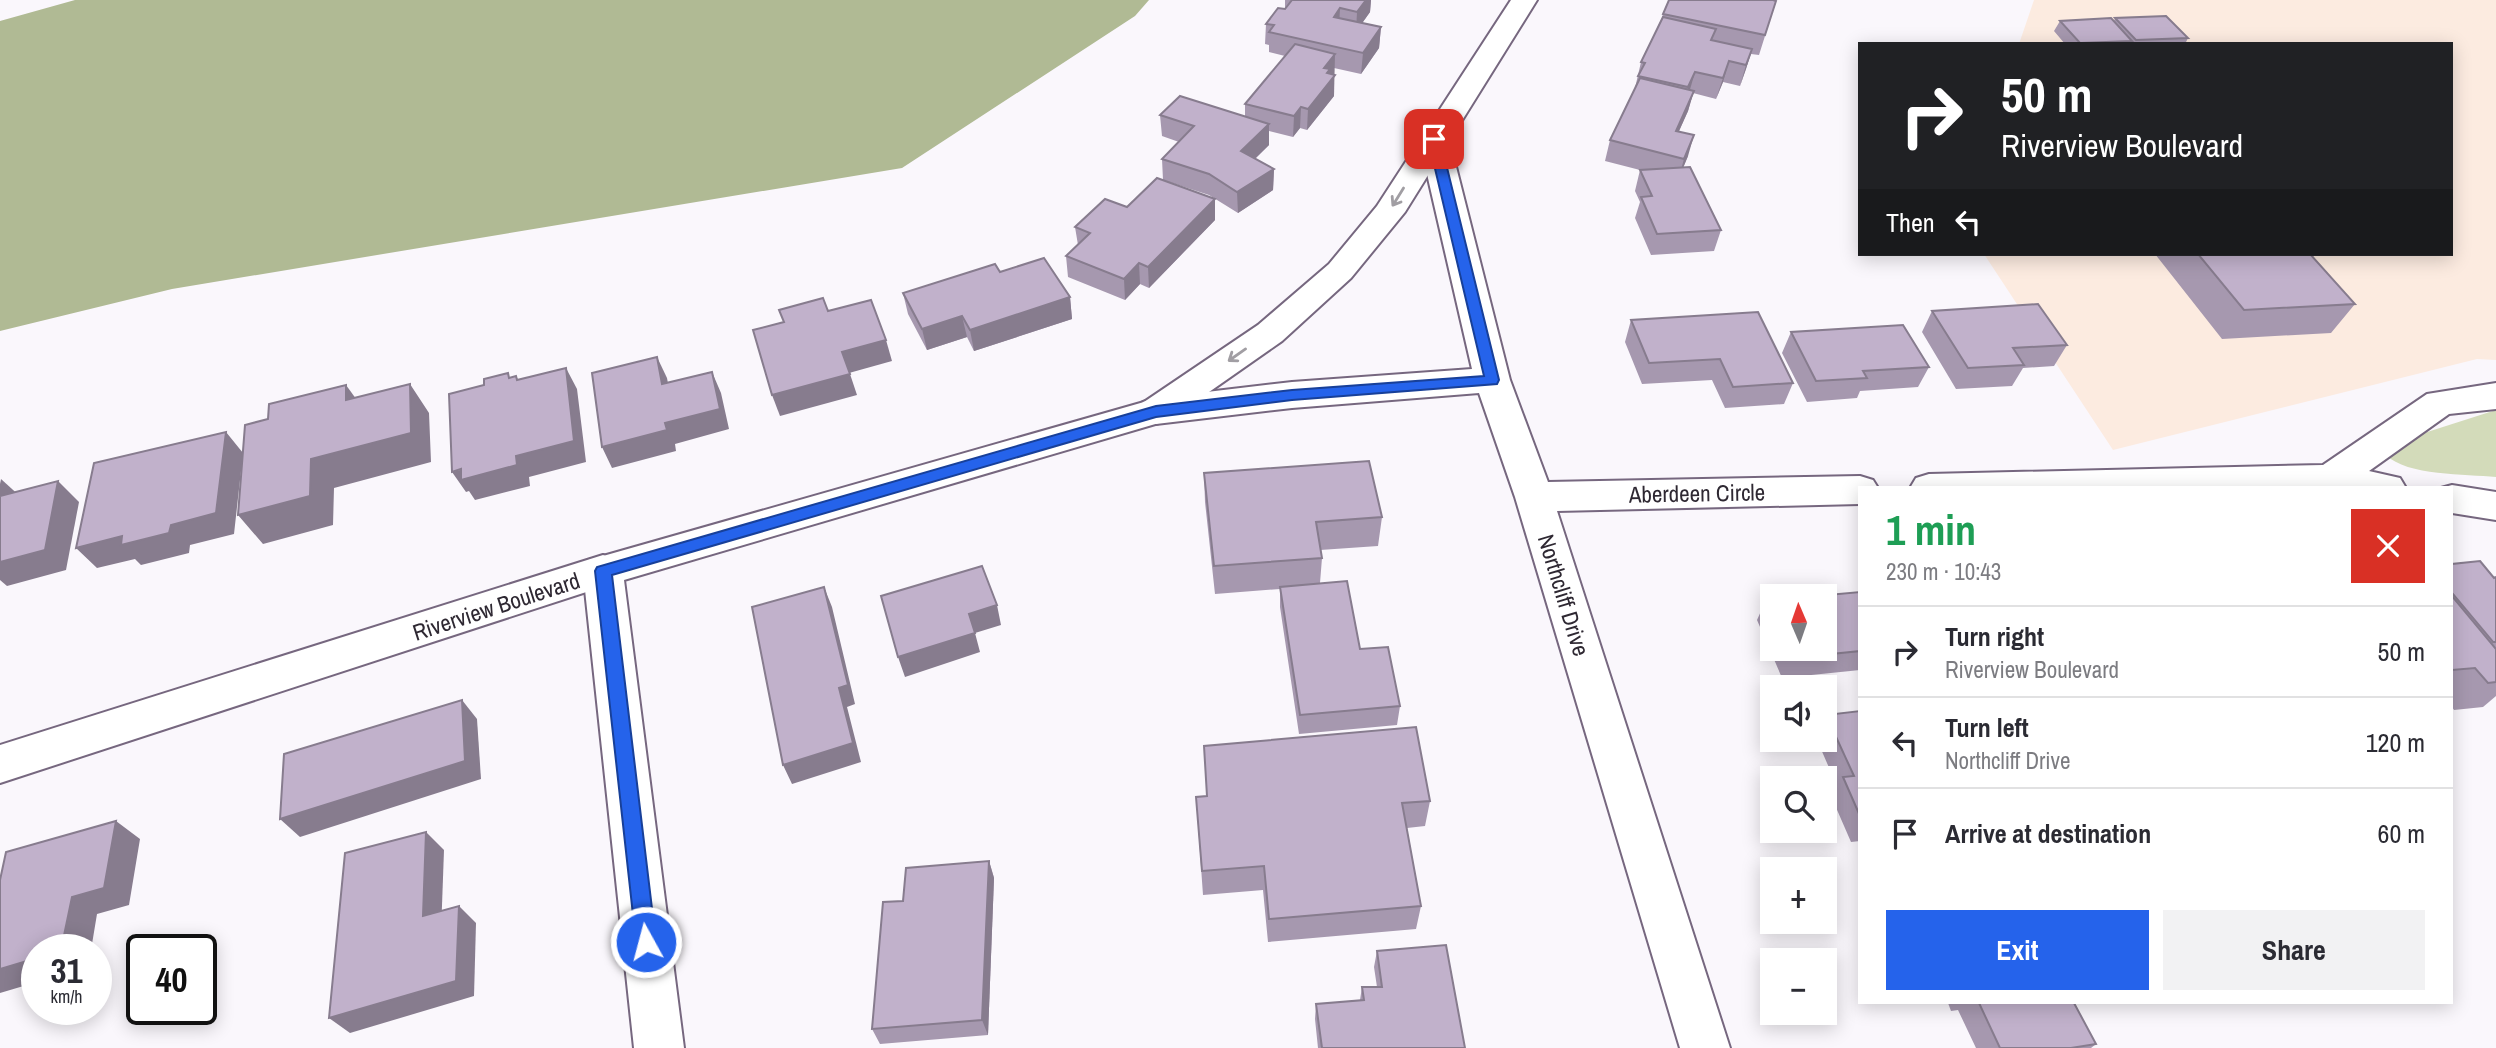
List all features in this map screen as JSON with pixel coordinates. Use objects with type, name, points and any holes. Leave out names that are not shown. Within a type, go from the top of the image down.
[{"type":"street","name":"Riverview Boulevard","points":[[1156,411],[1270,333],[1332,279],[1390,212],[1524,0]]},
{"type":"street","name":"Northcliff Drive","points":[[1434,139],[1492,380],[1534,497],[1705,1048]]},
{"type":"street","name":"Riverview Boulevard","points":[[0,764],[603,571],[1156,411],[1292,395],[1492,380]]},
{"type":"street","points":[[2330,479],[2440,402],[2496,396]]},
{"type":"street","points":[[2018,486],[2330,479],[2374,486]]},
{"type":"street","name":"Aberdeen Circle","points":[[1534,497],[1858,490]]},
{"type":"street","points":[[2453,499],[2496,506]]},
{"type":"street","points":[[603,571],[659,1048]]},
{"type":"shaded area","points":[[2034,0],[2496,0],[2496,360],[2477,359],[2113,450],[1985,256],[2453,256],[2453,42],[2020,42]]},
{"type":"green space","points":[[75,0],[1149,0],[1135,16],[902,168],[172,289],[0,331],[0,21]]},
{"type":"green space","points":[[2496,410],[2496,477],[2422,470],[2396,462],[2386,455],[2396,442]]},
{"type":"building","points":[[1292,0],[1366,0],[1357,12],[1340,8],[1334,17],[1381,27],[1363,53],[1269,32],[1274,25],[1266,24],[1278,8],[1285,9]]},
{"type":"building","points":[[1669,0],[1776,1],[1765,35],[1663,14]]},
{"type":"building","points":[[2166,16],[2188,38],[2136,40],[2115,18]]},
{"type":"building","points":[[1663,17],[1716,29],[1711,40],[1752,49],[1746,65],[1729,61],[1723,78],[1695,72],[1688,87],[1638,76],[1645,63],[1641,62]]},
{"type":"building","points":[[2111,18],[2132,41],[2079,42],[2060,21]]},
{"type":"building","points":[[1295,44],[1335,54],[1324,68],[1330,69],[1327,73],[1335,75],[1308,109],[1301,107],[1294,116],[1245,104]]},
{"type":"building","points":[[1640,78],[1694,91],[1676,131],[1694,135],[1684,159],[1610,140]]},
{"type":"building","points":[[1180,96],[1269,124],[1241,151],[1274,169],[1237,192],[1209,174],[1162,159],[1194,126],[1160,115]]},
{"type":"building","points":[[1690,167],[1721,230],[1657,234],[1641,197],[1652,196],[1640,170]]},
{"type":"building","points":[[1157,178],[1215,199],[1148,267],[1139,263],[1124,279],[1066,256],[1090,233],[1075,227],[1105,199],[1127,207]]},
{"type":"building","points":[[2200,256],[2312,256],[2355,304],[2244,310]]},
{"type":"building","points":[[1044,258],[1070,297],[970,330],[962,316],[922,329],[903,293],[995,264],[1000,272]]},
{"type":"building","points":[[823,298],[828,311],[871,300],[886,340],[842,352],[850,374],[772,395],[753,330],[784,322],[779,310]]},
{"type":"building","points":[[2038,304],[2067,345],[2013,348],[2024,365],[1968,368],[1932,311]]},
{"type":"building","points":[[1758,312],[1793,383],[1733,387],[1720,359],[1649,363],[1631,320]]},
{"type":"building","points":[[1903,325],[1929,367],[1863,371],[1867,378],[1816,381],[1791,332]]},
{"type":"building","points":[[657,357],[662,384],[712,372],[720,409],[665,423],[667,430],[602,447],[592,373]]},
{"type":"building","points":[[566,368],[574,441],[516,456],[517,465],[461,480],[461,469],[452,472],[449,394],[484,385],[484,379],[508,373],[509,378],[516,376],[517,380]]},
{"type":"building","points":[[410,384],[411,433],[311,459],[310,496],[238,515],[245,425],[268,419],[269,404],[346,385],[346,400]]},
{"type":"building","points":[[226,432],[216,513],[171,525],[169,533],[121,545],[122,536],[76,548],[94,463]]},
{"type":"building","points":[[1369,461],[1382,517],[1316,522],[1322,558],[1214,566],[1204,473]]},
{"type":"building","points":[[58,481],[45,550],[0,562],[0,496]]},
{"type":"building","points":[[2480,561],[2494,578],[2496,577],[2496,642],[2493,642],[2453,594],[2453,564]]},
{"type":"building","points":[[982,566],[997,605],[969,614],[975,633],[898,657],[881,596]]},
{"type":"building","points":[[1347,581],[1360,649],[1388,647],[1400,706],[1300,715],[1280,587]]},
{"type":"building","points":[[824,587],[848,685],[839,688],[853,743],[783,765],[752,607]]},
{"type":"building","points":[[1858,592],[1858,651],[1838,653],[1838,594]]},
{"type":"building","points":[[2453,597],[2496,649],[2496,682],[2488,683],[2475,668],[2453,670]]},
{"type":"building","points":[[462,700],[465,761],[280,819],[284,754]]},
{"type":"building","points":[[1858,711],[1858,811],[1843,777],[1854,776],[1837,739],[1837,714]]},
{"type":"building","points":[[1416,727],[1430,801],[1402,803],[1421,906],[1269,919],[1264,866],[1202,871],[1196,797],[1207,796],[1204,746]]},
{"type":"building","points":[[116,821],[104,888],[72,897],[64,934],[21,934],[21,963],[0,969],[0,880],[6,852]]},
{"type":"building","points":[[426,832],[423,916],[459,906],[456,981],[329,1018],[345,853]]},
{"type":"building","points":[[989,861],[982,1020],[872,1029],[883,902],[903,901],[906,868]]},
{"type":"building","points":[[1446,945],[1465,1048],[1322,1048],[1316,1004],[1364,1000],[1362,987],[1382,987],[1377,951]]},
{"type":"building","points":[[1979,1004],[2075,1004],[2096,1044],[2071,1048],[2000,1048]]},
{"type":"route","points":[[646,942],[603,571],[1156,411],[1292,395],[1492,380],[1434,139]]}]
